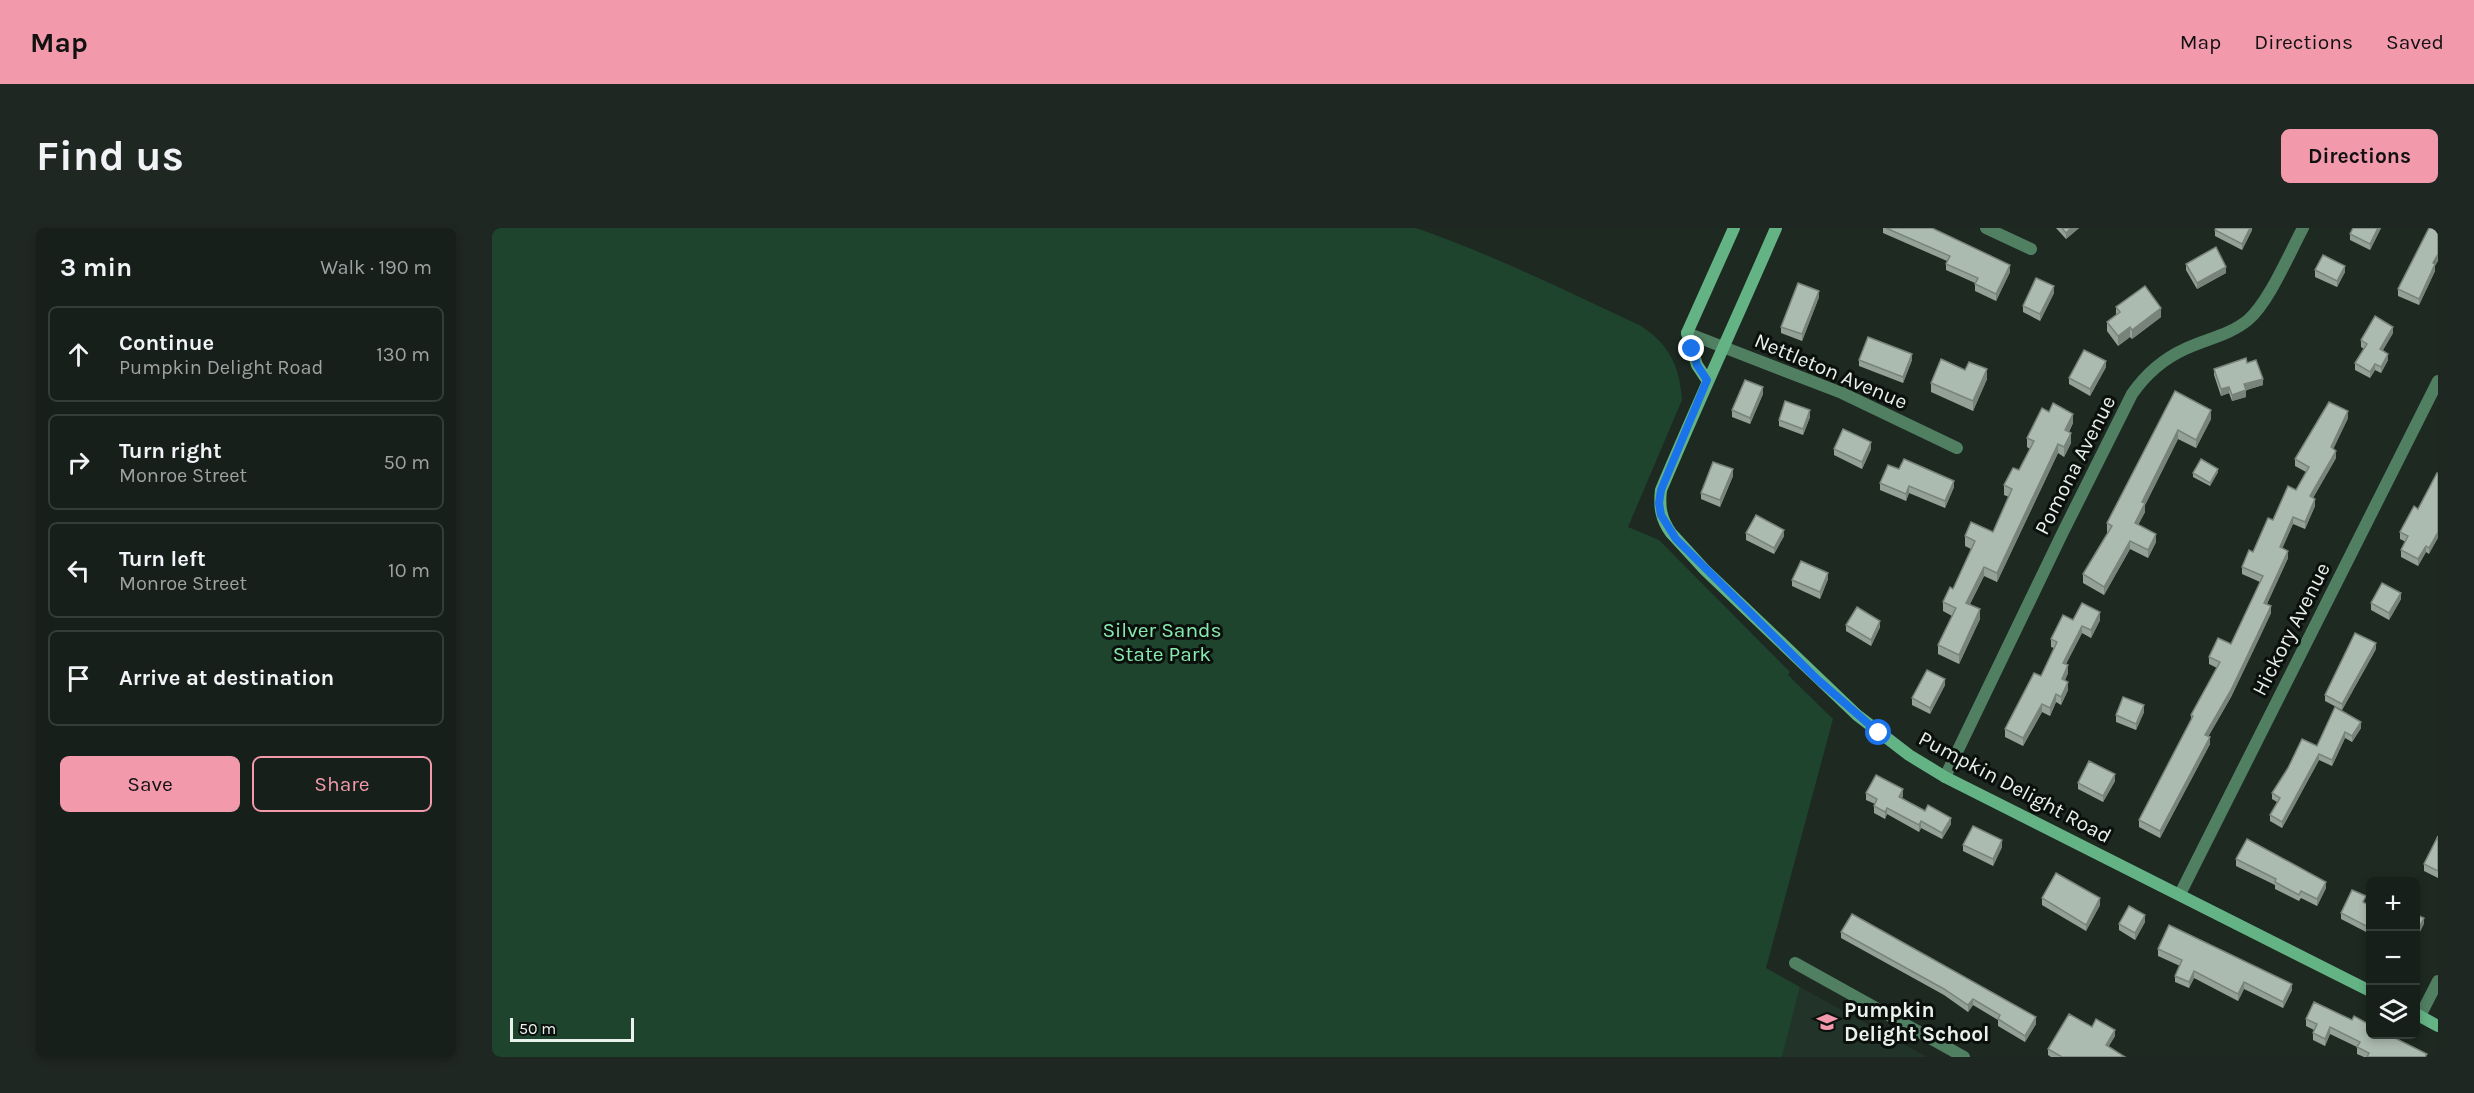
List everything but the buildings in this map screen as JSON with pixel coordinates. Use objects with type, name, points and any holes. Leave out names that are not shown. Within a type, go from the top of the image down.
[{"type":"street","points":[[1734,228],[1687,333],[1697,365],[1707,380],[1724,349],[1776,228]]},
{"type":"street","points":[[1986,228],[2031,249]]},
{"type":"street","name":"Pomona Avenue","points":[[1945,777],[2132,394],[2144,376],[2166,359],[2186,348],[2233,329],[2259,309],[2302,228]]},
{"type":"street","name":"Nettleton Avenue","points":[[1687,333],[1842,393],[1957,448]]},
{"type":"street","name":"Pumpkin Delight Road","points":[[1707,380],[1661,490],[1659,503],[1667,527],[1706,570],[1857,715],[1909,754],[1945,777],[2366,989]]},
{"type":"street","name":"Hickory Avenue","points":[[2180,894],[2438,381]]},
{"type":"street","points":[[1795,963],[1964,1057]]},
{"type":"street","points":[[2420,1012],[2438,981]]},
{"type":"street","points":[[2420,1016],[2438,1026]]},
{"type":"shaded area","name":"Pumpkin Delight School","points":[[1800,987],[1927,1057],[1782,1057]]},
{"type":"green space","name":"Silver Sands State Park","points":[[492,228],[1416,228],[1502,262],[1641,326],[1659,341],[1671,357],[1679,377],[1682,400],[1628,527],[1659,540],[1790,672],[1788,675],[1833,719],[1766,968],[1800,987],[1782,1057],[492,1057]]},
{"type":"place","name":"Pumpkin Delight School","points":[[1827,1022]]},
{"type":"route","points":[[1692,349],[1697,365],[1707,380],[1661,490],[1659,503],[1661,515],[1676,539],[1706,570],[1817,679],[1879,733]]}]
